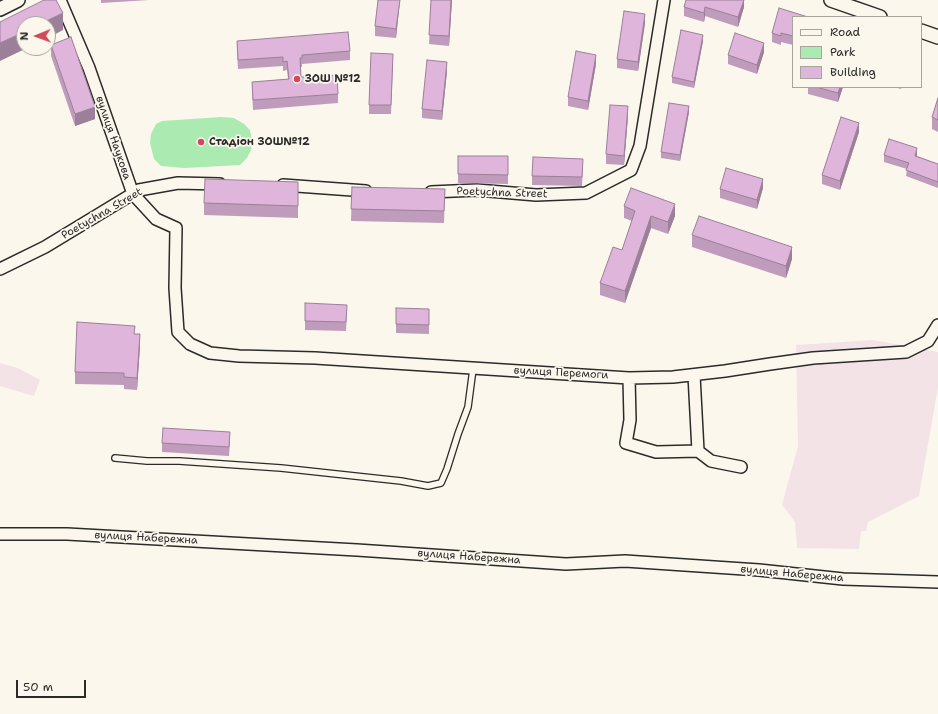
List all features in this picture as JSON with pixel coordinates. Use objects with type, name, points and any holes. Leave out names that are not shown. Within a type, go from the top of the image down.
[{"type":"street","points":[[0,9],[18,0]]},
{"type":"street","name":"вулиця Наукова","points":[[60,0],[89,68],[133,194],[156,219],[176,228],[175,288],[178,332]]},
{"type":"street","name":"Poetychna Street","points":[[421,193],[477,190],[536,194],[586,193],[631,170],[640,146],[664,0]]},
{"type":"street","points":[[831,0],[877,16]]},
{"type":"street","points":[[922,32],[938,38]]},
{"type":"street","name":"Poetychna Street","points":[[0,269],[46,247],[139,190],[178,183],[234,184]]},
{"type":"street","points":[[274,185],[378,191]]},
{"type":"street","name":"вулиця Перемоги","points":[[178,332],[190,344],[210,352],[239,356],[315,358],[629,378],[673,377],[813,358],[906,352],[928,341],[938,325]]},
{"type":"street","points":[[694,375],[698,451]]},
{"type":"street","points":[[629,378],[630,420],[626,443],[656,452],[698,451],[711,461],[741,467]]},
{"type":"street","name":"вулиця Набережна","points":[[0,534],[82,535],[357,550],[566,564],[624,561],[759,570],[843,579],[938,582]]},
{"type":"lane","points":[[115,458],[281,468],[401,481],[428,486],[441,483],[468,407],[473,369]]},
{"type":"shaded area","points":[[873,340],[938,352],[938,387],[919,496],[868,522],[866,531],[861,531],[859,549],[797,548],[795,522],[782,505],[798,446],[796,345]]},
{"type":"shaded area","points":[[0,363],[18,368],[40,380],[34,396],[0,386]]},
{"type":"green space","name":"Стадіон ЗОШ№12","points":[[221,117],[234,118],[250,130],[252,141],[251,150],[247,158],[240,165],[184,168],[161,166],[154,159],[150,143],[151,134],[156,124],[162,121]]},
{"type":"building","points":[[44,0],[56,0],[63,13],[56,16],[16,16],[16,36],[0,43],[0,22]]},
{"type":"building","points":[[378,0],[400,0],[396,29],[375,26]]},
{"type":"building","points":[[431,0],[451,0],[449,36],[429,35]]},
{"type":"building","points":[[686,0],[744,0],[738,17],[705,7],[704,13],[684,7]]},
{"type":"building","points":[[779,8],[805,16],[792,16],[792,36],[781,33],[781,36],[772,33]]},
{"type":"building","points":[[624,11],[645,14],[638,62],[617,59]]},
{"type":"building","points":[[681,30],[703,35],[694,82],[672,77]]},
{"type":"building","points":[[348,32],[350,51],[302,55],[302,58],[300,58],[301,77],[337,75],[338,94],[253,100],[252,82],[289,79],[287,61],[283,62],[283,57],[238,60],[237,41]]},
{"type":"building","points":[[735,33],[764,43],[757,65],[728,55]]},
{"type":"building","points":[[71,37],[95,107],[75,114],[55,56],[56,43]]},
{"type":"building","points":[[576,51],[596,55],[588,101],[568,97]]},
{"type":"building","points":[[371,53],[393,54],[391,105],[369,105]]},
{"type":"building","points":[[427,60],[447,62],[442,111],[422,109]]},
{"type":"building","points":[[820,88],[840,88],[838,93]]},
{"type":"building","points":[[938,98],[938,120],[932,117]]},
{"type":"building","points":[[669,103],[689,106],[680,155],[661,152]]},
{"type":"building","points":[[610,105],[628,106],[624,156],[606,154]]},
{"type":"building","points":[[841,117],[859,123],[840,181],[822,175]]},
{"type":"building","points":[[889,139],[917,148],[915,156],[938,164],[938,182],[906,170],[909,163],[884,155]]},
{"type":"building","points":[[458,156],[508,156],[508,175],[458,174]]},
{"type":"building","points":[[533,157],[583,159],[582,177],[532,176]]},
{"type":"building","points":[[726,168],[763,179],[757,200],[720,189]]},
{"type":"building","points":[[205,179],[298,182],[298,206],[204,203]]},
{"type":"building","points":[[352,187],[445,189],[444,211],[351,209]]},
{"type":"building","points":[[631,188],[675,204],[668,222],[651,216],[625,291],[600,283],[613,247],[622,250],[635,211],[624,206]]},
{"type":"building","points":[[699,216],[792,247],[786,266],[692,235]]},
{"type":"building","points":[[305,303],[347,305],[346,322],[305,321]]},
{"type":"building","points":[[396,308],[429,309],[429,325],[396,324]]},
{"type":"building","points":[[77,322],[135,326],[134,334],[140,334],[137,378],[124,377],[124,373],[75,372]]},
{"type":"building","points":[[163,428],[230,432],[229,447],[162,443]]},
{"type":"place","name":"ЗОШ №12","points":[[297,79]]},
{"type":"place","name":"Стадіон ЗОШ№12","points":[[201,142]]}]
